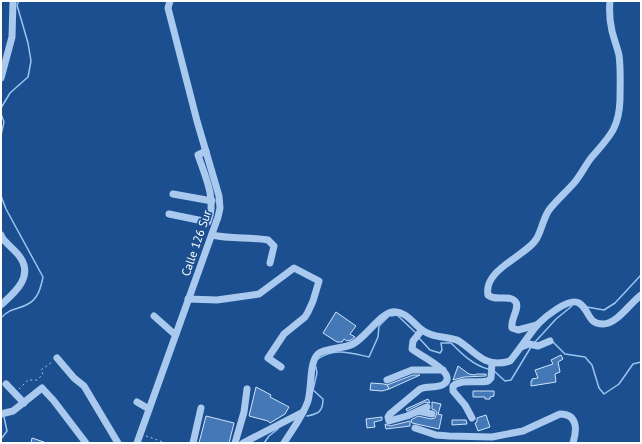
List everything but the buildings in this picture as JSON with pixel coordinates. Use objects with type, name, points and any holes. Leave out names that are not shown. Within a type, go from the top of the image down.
[{"type":"street","points":[[1,78],[12,37],[13,1]]},
{"type":"street","points":[[538,325],[518,330],[512,328],[511,323],[517,309],[516,301],[511,298],[492,299],[488,295],[487,289],[493,277],[508,262],[531,245],[536,239],[550,210],[575,182],[590,160],[613,132],[620,102],[620,61],[612,30],[610,1]]},
{"type":"street","name":"Calle 126 Sur","points":[[137,443],[149,408],[151,393],[174,344],[188,299],[212,235],[221,218],[219,196],[206,151],[183,54],[168,8],[170,3]]},
{"type":"street","points":[[169,214],[208,222],[212,209],[212,201],[198,155],[206,151]]},
{"type":"street","points":[[173,194],[212,201]]},
{"type":"street","points":[[1,235],[22,260],[24,273],[24,279],[20,286],[1,305]]},
{"type":"street","points":[[212,235],[223,238],[250,237],[268,240],[274,246],[270,262]]},
{"type":"street","points":[[188,299],[217,300],[259,294],[294,268],[319,282],[308,312],[284,334],[268,358],[281,367]]},
{"type":"street","points":[[520,352],[538,325],[565,304],[573,301],[579,303],[594,323],[604,324],[615,321],[633,301],[641,295]]},
{"type":"street","points":[[284,443],[303,412],[308,400],[312,365],[318,353],[354,344],[386,314],[393,312],[402,313],[419,333],[430,334],[460,342],[492,367]]},
{"type":"street","points":[[154,316],[176,334]]},
{"type":"street","points":[[419,333],[413,341],[412,349],[443,370],[448,378],[444,384],[437,387],[426,387],[420,389],[390,414],[388,417],[389,421],[407,416],[427,407]]},
{"type":"street","points":[[492,367],[510,361],[520,352],[532,345],[538,346],[550,341]]},
{"type":"street","points":[[57,358],[74,378],[84,386],[118,443]]},
{"type":"street","points":[[472,418],[465,405],[454,393],[452,389],[453,386],[460,382],[480,383],[488,381],[491,378],[492,367]]},
{"type":"street","points":[[387,380],[412,370],[443,370]]},
{"type":"street","points":[[6,384],[25,402]]},
{"type":"street","points":[[1,414],[11,412],[42,388],[54,401],[86,443]]},
{"type":"street","points":[[235,443],[244,412],[247,389]]},
{"type":"street","points":[[137,402],[149,408]]},
{"type":"street","points":[[193,443],[201,408]]},
{"type":"street","points":[[418,411],[432,414]]},
{"type":"street","points":[[243,443],[303,412]]},
{"type":"street","points":[[415,428],[436,435],[492,437],[523,432],[560,414],[566,414],[572,418],[576,426],[573,443]]},
{"type":"path","points":[[16,392],[28,380],[37,380],[43,374],[41,370],[57,358]]},
{"type":"path","points":[[140,435],[166,443]]},
{"type":"waterway","points":[[1,108],[10,93],[28,77],[31,61],[28,43],[17,5],[19,1]]},
{"type":"waterway","points":[[1,114],[4,122],[1,135]]},
{"type":"waterway","points":[[1,196],[6,209],[43,277],[37,296],[31,302],[11,310],[1,318]]},
{"type":"waterway","points":[[587,307],[604,310],[615,303],[641,275]]},
{"type":"waterway","points":[[535,342],[556,319],[572,306]]},
{"type":"waterway","points":[[391,316],[397,315],[416,333]]},
{"type":"waterway","points":[[318,359],[324,355],[336,352],[369,357],[378,337],[379,326],[388,317]]},
{"type":"waterway","points":[[419,338],[430,350],[440,353],[442,350],[441,343],[451,343],[473,362],[488,369]]},
{"type":"waterway","points":[[553,342],[565,354],[585,357],[592,365],[599,388],[604,394],[619,384],[633,364],[641,362]]},
{"type":"waterway","points":[[494,371],[505,381],[511,380],[531,347]]},
{"type":"waterway","points":[[307,416],[319,412],[323,403],[323,399],[313,390],[317,373],[316,367]]},
{"type":"waterway","points":[[1,439],[7,431],[4,417]]},
{"type":"waterway","points":[[264,443],[269,436],[278,429]]}]
